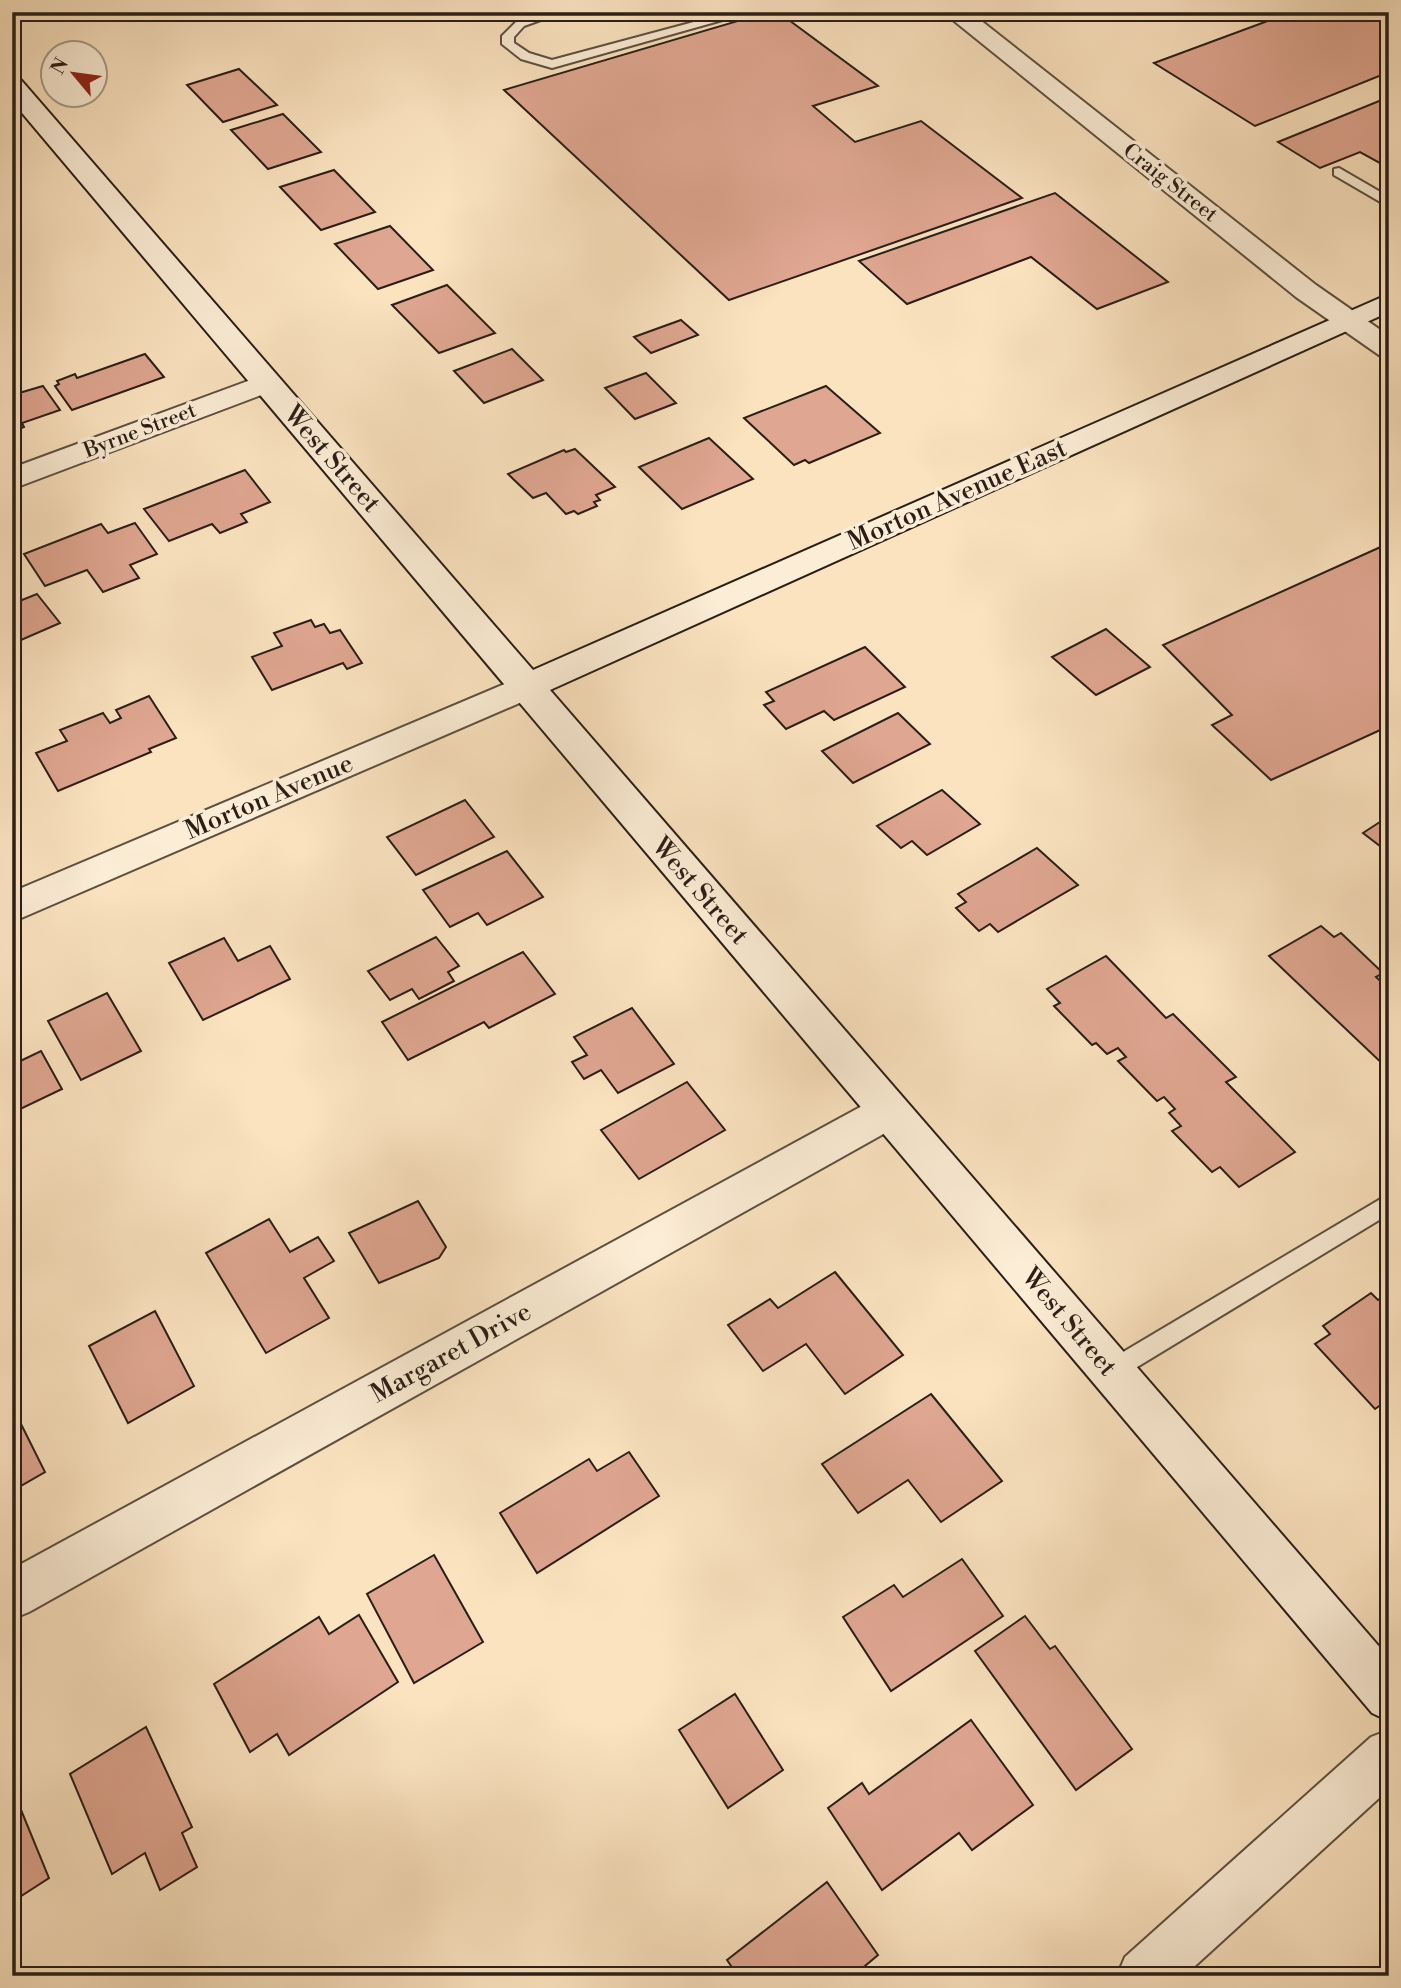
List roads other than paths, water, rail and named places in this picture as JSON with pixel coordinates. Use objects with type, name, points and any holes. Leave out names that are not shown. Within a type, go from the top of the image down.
[{"type":"street","name":"Craig Street","points":[[955,12],[1347,322],[1389,349]]},
{"type":"street","name":"West Street","points":[[12,85],[1389,1696]]},
{"type":"street","name":"Morton Avenue East","points":[[526,687],[1389,302]]},
{"type":"street","name":"Byrne Street","points":[[12,479],[267,383]]},
{"type":"street","name":"Morton Avenue","points":[[12,908],[526,687]]},
{"type":"street","name":"Margaret Drive","points":[[12,1595],[889,1111]]},
{"type":"street","points":[[1144,1976],[1389,1755]]},
{"type":"lane","points":[[556,12],[520,24],[508,36],[508,44],[525,56],[552,64],[745,12]]},
{"type":"lane","points":[[1339,172],[1389,203]]},
{"type":"lane","points":[[1111,1371],[1389,1203]]}]
